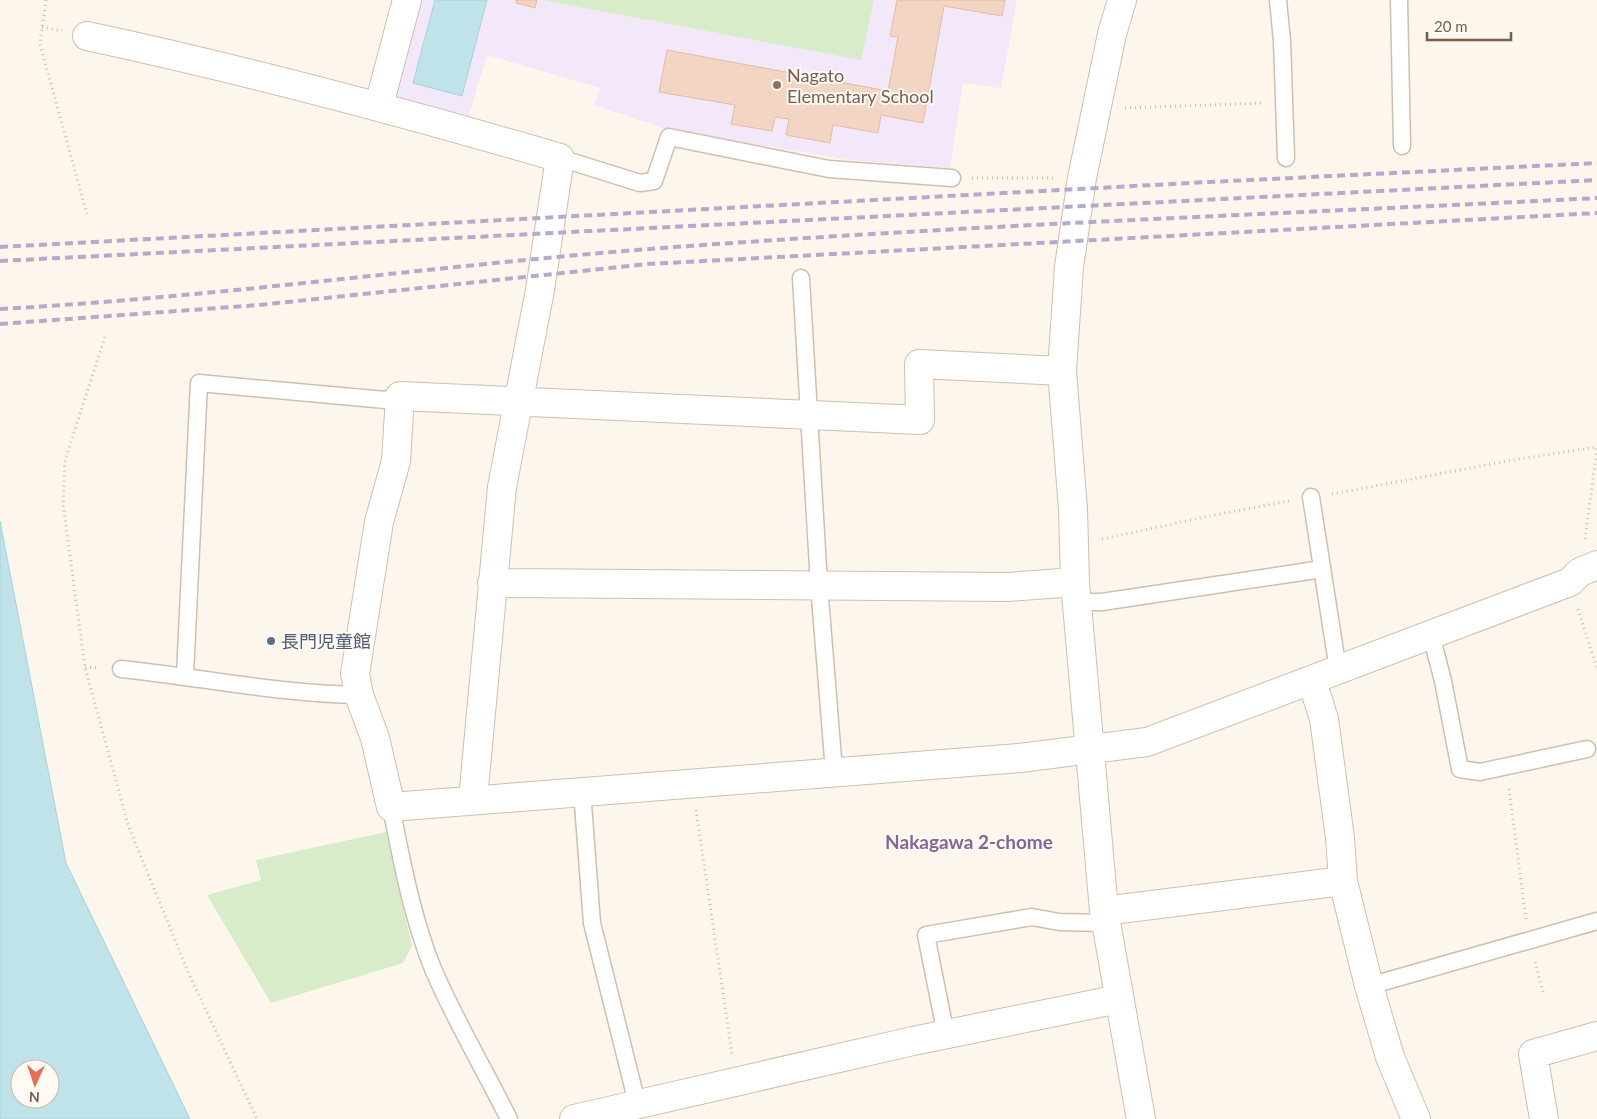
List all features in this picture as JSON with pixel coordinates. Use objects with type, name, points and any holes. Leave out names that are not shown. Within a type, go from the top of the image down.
[{"type":"street","points":[[379,105],[407,0]]},
{"type":"street","points":[[1122,0],[1112,34],[1082,178],[1069,267],[1062,371],[1073,510],[1076,592],[1105,917],[1141,1119]]},
{"type":"street","points":[[87,36],[202,61],[379,105],[560,158],[520,401],[502,486],[473,800]]},
{"type":"street","points":[[1062,371],[919,364],[920,420],[400,396],[396,461],[379,522],[355,674],[375,738],[391,807],[692,782],[1020,758],[1147,742],[1431,635],[1582,573]]},
{"type":"street","points":[[492,583],[1007,587],[1076,592]]},
{"type":"street","points":[[1312,681],[1324,719],[1340,838],[1343,881],[1369,986],[1390,1057],[1416,1119]]},
{"type":"street","points":[[1105,917],[1343,881]]},
{"type":"street","points":[[574,1119],[736,1081],[1119,999]]},
{"type":"street","points":[[1544,1119],[1533,1054],[1597,1036]]},
{"type":"lane","points":[[1278,0],[1286,158]]},
{"type":"lane","points":[[1399,0],[1402,146]]},
{"type":"lane","points":[[560,158],[640,183],[654,181],[669,137],[828,169],[952,178]]},
{"type":"lane","points":[[801,278],[811,416],[819,585],[834,771]]},
{"type":"lane","points":[[185,675],[199,382],[385,400],[400,396]]},
{"type":"lane","points":[[1311,497],[1338,670]]},
{"type":"lane","points":[[1076,592],[1102,602],[1322,569]]},
{"type":"lane","points":[[1431,635],[1443,682],[1460,769],[1480,772],[1587,749]]},
{"type":"lane","points":[[121,669],[185,675],[311,694],[360,695]]},
{"type":"lane","points":[[582,791],[592,923],[637,1103]]},
{"type":"lane","points":[[391,807],[405,878],[417,923],[434,969],[509,1119]]},
{"type":"lane","points":[[946,1035],[926,934],[1032,917],[1059,922],[1105,917]]},
{"type":"lane","points":[[1369,986],[1597,921]]},
{"type":"path","points":[[46,0],[40,44],[87,214]]},
{"type":"path","points":[[1097,110],[1284,102]]},
{"type":"path","points":[[952,178],[1082,178]]},
{"type":"path","points":[[105,337],[65,460],[63,483],[63,504],[85,667],[128,825],[152,888],[189,974],[258,1119]]},
{"type":"path","points":[[1597,448],[1582,573],[1597,669]]},
{"type":"path","points":[[1506,766],[1529,941],[1544,995]]},
{"type":"path","points":[[692,782],[736,1081]]},
{"type":"shaded area","name":"Nagato Elementary School","points":[[419,0],[1017,0],[1001,88],[963,83],[950,168],[850,160],[669,130],[594,105],[600,88],[487,55],[468,118],[395,97]]},
{"type":"green space","points":[[542,0],[874,0],[861,60]]},
{"type":"green space","points":[[386,832],[412,946],[403,963],[271,1003],[207,895],[261,880],[256,860]]},
{"type":"water","points":[[435,0],[487,0],[462,96],[413,83]]},
{"type":"water","points":[[0,521],[66,863],[190,1119],[0,1119]]},
{"type":"building","points":[[516,0],[537,0],[535,8],[516,3]]},
{"type":"building","points":[[897,0],[1005,0],[1002,16],[944,6],[923,123],[881,115],[878,133],[833,125],[830,143],[786,135],[789,119],[775,117],[772,131],[731,124],[735,105],[659,92],[667,50],[888,91],[898,37],[890,36]]},
{"type":"railway","points":[[0,247],[1597,163]]},
{"type":"railway","points":[[0,261],[1597,180]]},
{"type":"railway","points":[[0,309],[162,297],[649,249],[886,233],[1597,198]]},
{"type":"railway","points":[[0,324],[259,305],[648,264],[1597,213]]},
{"type":"place","name":"Nagato Elementary School","points":[[777,85]]},
{"type":"place","name":"長門児童館","points":[[271,641]]},
{"type":"district","name":"Nakagawa 2-chome","points":[[969,841]]}]
